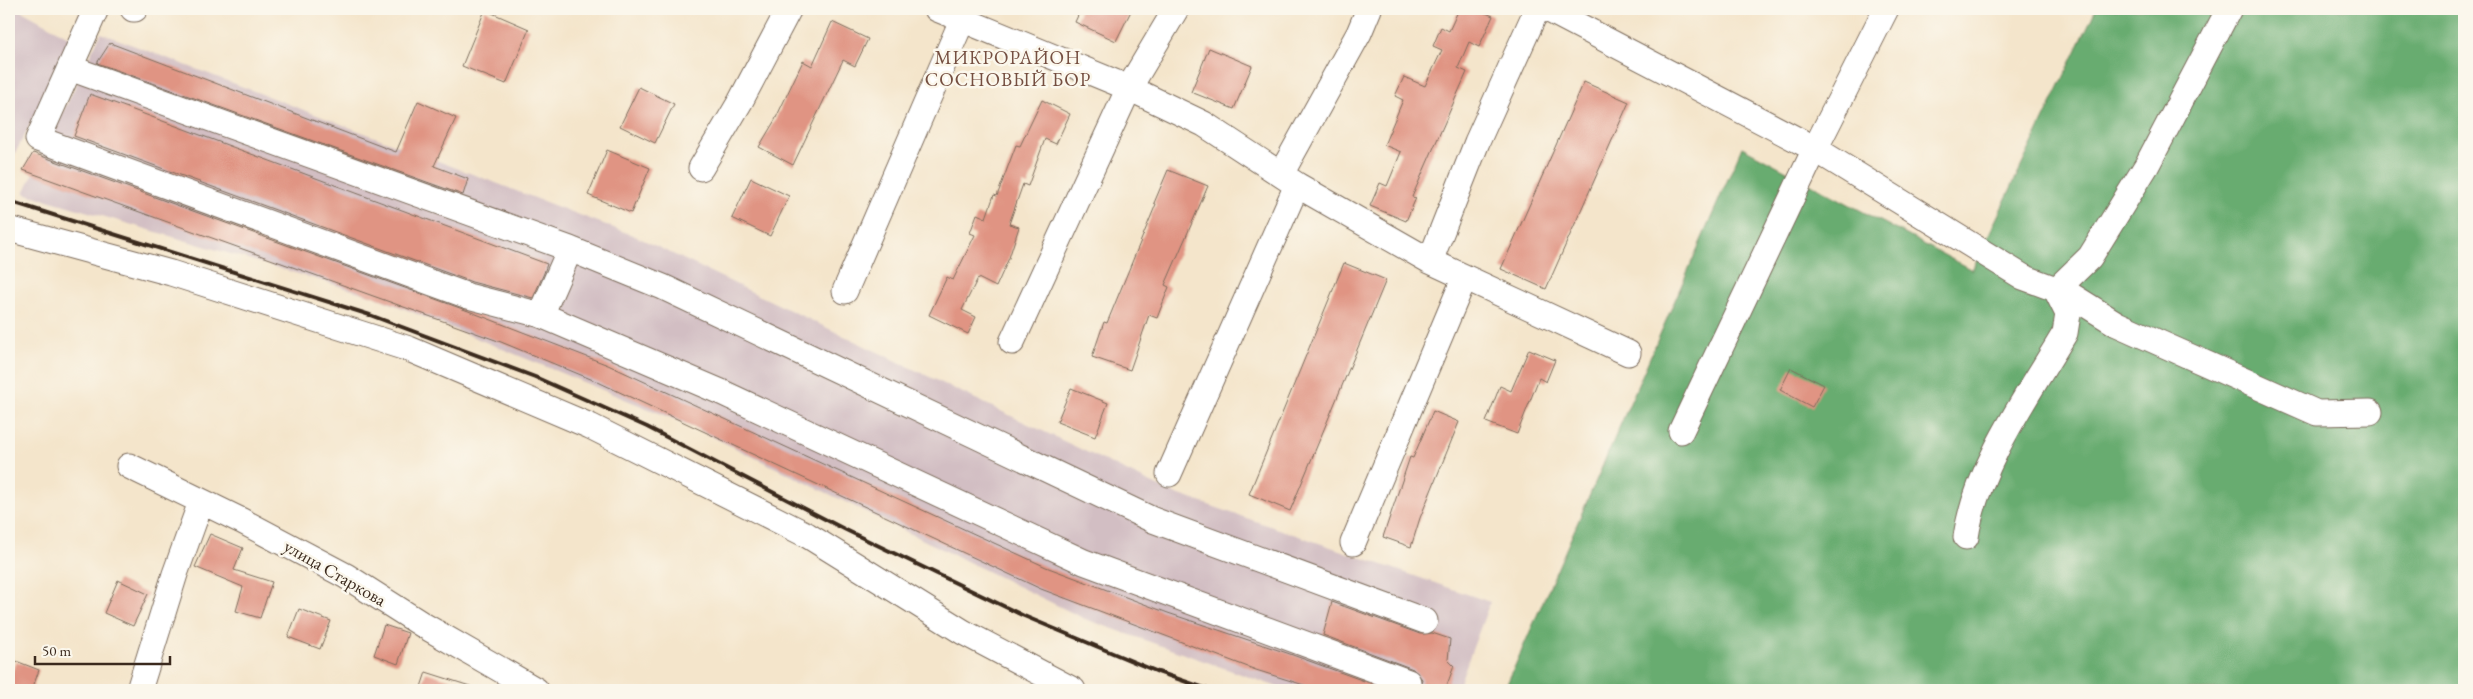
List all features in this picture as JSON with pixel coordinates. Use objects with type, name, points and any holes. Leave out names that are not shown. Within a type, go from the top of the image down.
[{"type":"street","points":[[96,9],[38,139],[468,296],[541,315],[721,392],[1084,562],[1408,682]]},
{"type":"street","points":[[701,168],[740,102],[789,9]]},
{"type":"street","points":[[937,9],[963,18],[1130,88],[1204,124],[1289,180],[1430,261],[1464,279],[1628,354]]},
{"type":"street","points":[[1012,342],[1130,88],[1176,9]]},
{"type":"street","points":[[1170,474],[1289,180],[1369,9]]},
{"type":"street","points":[[1430,261],[1477,142],[1536,9]]},
{"type":"street","points":[[1548,9],[1584,17],[1815,149],[2023,277],[2069,294],[2117,324],[2317,413],[2370,412]]},
{"type":"street","points":[[1681,431],[1815,149],[1886,9]]},
{"type":"street","points":[[2056,290],[2090,257],[2147,165],[2229,9]]},
{"type":"street","points":[[845,292],[963,18]]},
{"type":"street","points":[[70,68],[570,250],[663,287],[1154,520],[1425,621]]},
{"type":"street","points":[[9,229],[171,273],[409,349],[590,426],[807,535],[963,632],[1073,690]]},
{"type":"street","points":[[541,315],[570,250]]},
{"type":"street","points":[[1352,543],[1464,279]]},
{"type":"street","points":[[1966,537],[1968,522],[1982,475],[2065,333],[2068,314],[2056,290]]},
{"type":"street","name":"улица Старкова","points":[[129,466],[242,520],[346,576],[423,625],[536,690]]},
{"type":"street","points":[[139,690],[175,574],[201,502]]},
{"type":"shaded area","points":[[9,9],[18,9],[74,40],[9,165]]},
{"type":"shaded area","points":[[101,33],[635,236],[1168,491],[1490,602],[1457,690],[1286,690],[1085,619],[688,425],[373,296],[24,193]]},
{"type":"green space","points":[[2096,9],[2464,9],[2464,690],[1524,690],[1507,684],[1742,147],[1972,270]]},
{"type":"building","points":[[1081,9],[1132,9],[1116,41],[1075,22]]},
{"type":"building","points":[[1459,9],[1476,9],[1493,16],[1479,47],[1469,42],[1458,68],[1467,72],[1412,197],[1416,198],[1406,221],[1370,206],[1380,183],[1387,186],[1401,152],[1384,145],[1403,100],[1395,96],[1404,77],[1425,86],[1442,50],[1433,46],[1441,27],[1449,31]]},
{"type":"building","points":[[485,10],[529,29],[506,84],[462,66]]},
{"type":"building","points":[[832,22],[868,39],[855,66],[843,60],[793,165],[759,147],[775,120],[803,61],[812,66]]},
{"type":"building","points":[[110,43],[396,152],[418,101],[456,118],[434,166],[468,179],[463,195],[97,63]]},
{"type":"building","points":[[1209,48],[1252,66],[1234,109],[1191,92]]},
{"type":"building","points":[[1584,82],[1629,102],[1546,289],[1501,269]]},
{"type":"building","points":[[639,87],[674,104],[655,143],[620,126]]},
{"type":"building","points":[[90,94],[547,264],[544,273],[533,298],[472,282],[74,136]]},
{"type":"building","points":[[1042,100],[1070,114],[1056,144],[1045,139],[1028,186],[1023,184],[1009,224],[1019,227],[1009,258],[996,287],[978,278],[962,310],[976,317],[968,334],[929,315],[947,277],[953,280],[975,235],[970,233],[977,214],[986,218],[994,195],[997,196],[1016,145],[1020,146]]},
{"type":"building","points":[[607,150],[650,168],[631,213],[588,195]]},
{"type":"building","points":[[33,153],[471,312],[608,365],[1046,567],[1168,613],[1389,690],[1320,690],[1256,670],[1041,589],[598,382],[501,342],[23,170]]},
{"type":"building","points":[[1168,170],[1208,186],[1165,285],[1169,287],[1157,318],[1149,315],[1130,370],[1092,357],[1104,322],[1107,323]]},
{"type":"building","points":[[751,178],[789,196],[770,236],[732,218]]},
{"type":"building","points":[[1344,263],[1386,280],[1290,511],[1249,494]]},
{"type":"building","points":[[1529,349],[1555,360],[1546,382],[1539,378],[1517,434],[1486,422],[1500,386],[1511,391]]},
{"type":"building","points":[[1791,368],[1824,385],[1812,407],[1780,390]]},
{"type":"building","points":[[1071,388],[1108,403],[1095,437],[1057,422]]},
{"type":"building","points":[[1433,411],[1459,422],[1420,518],[1411,547],[1383,537],[1410,457],[1413,458]]},
{"type":"building","points":[[210,534],[243,548],[234,570],[272,582],[260,618],[236,611],[243,587],[195,567]]},
{"type":"building","points":[[118,580],[148,594],[133,626],[104,613]]},
{"type":"building","points":[[1332,602],[1420,634],[1432,633],[1450,639],[1448,660],[1454,666],[1445,690],[1419,690],[1422,679],[1413,669],[1323,635]]},
{"type":"building","points":[[299,609],[331,621],[320,649],[288,637]]},
{"type":"building","points":[[384,625],[408,633],[398,664],[374,655]]},
{"type":"building","points":[[16,661],[39,670],[32,690],[9,690],[9,681]]},
{"type":"building","points":[[426,672],[473,687],[473,690],[420,690]]},
{"type":"railway","points":[[9,201],[370,315],[535,377],[647,427],[846,530],[1024,616],[1158,672],[1210,690]]},
{"type":"district","name":"МИКРОРАЙОН СОСНОВЫЙ БОР","points":[[1008,68]]}]
